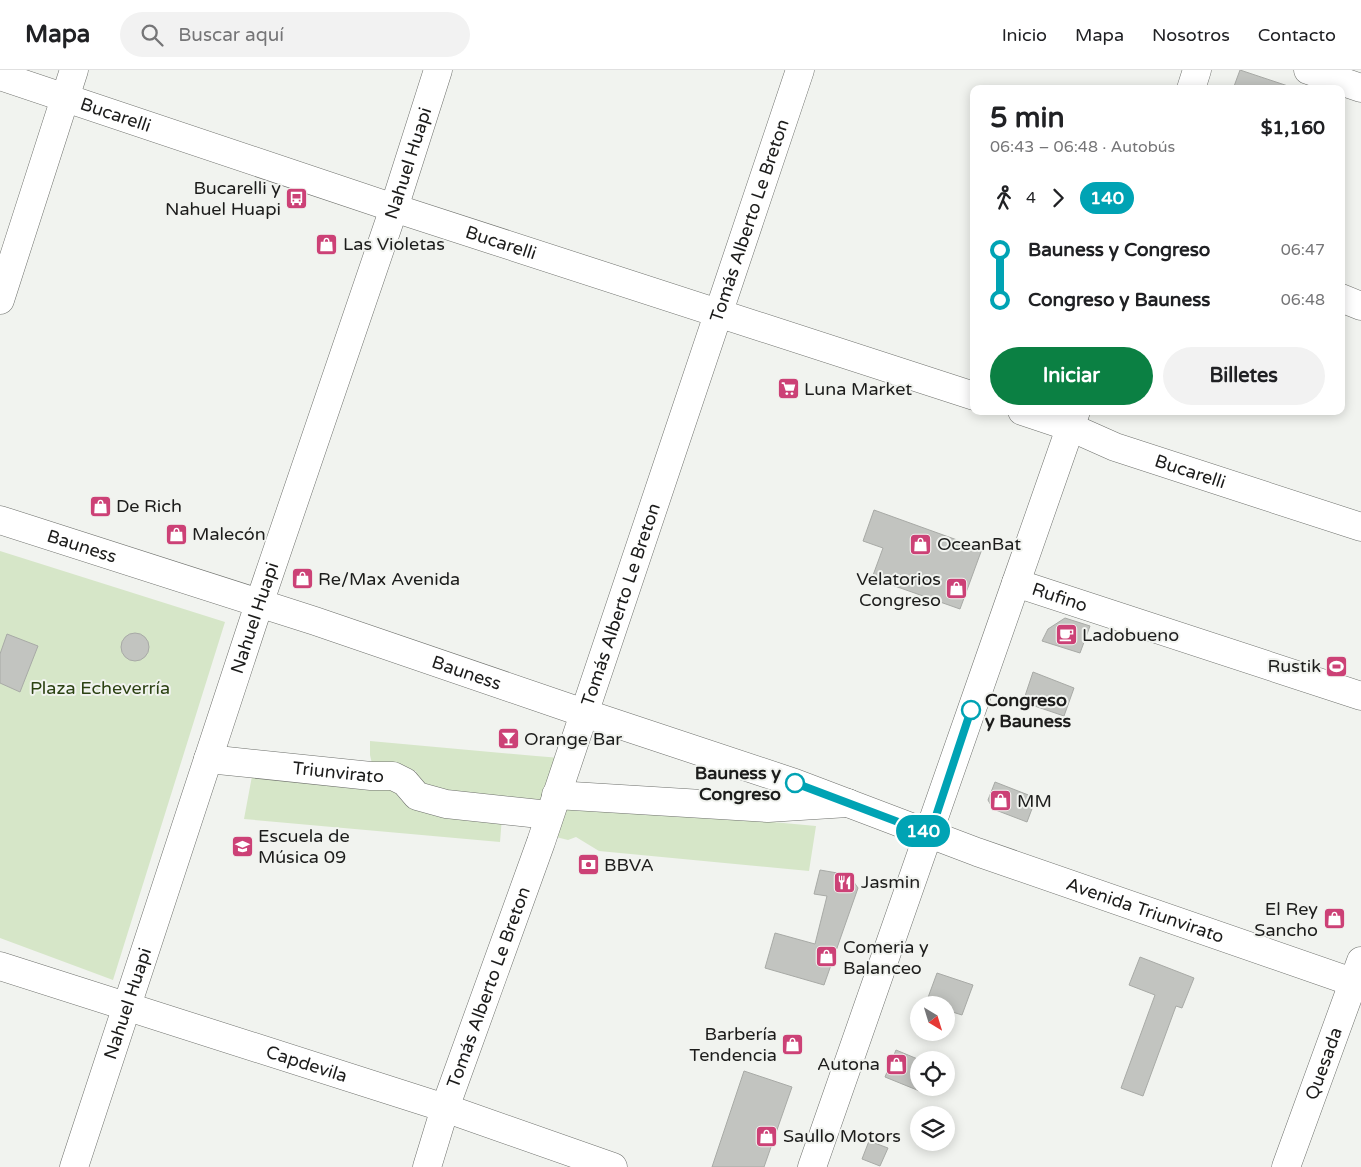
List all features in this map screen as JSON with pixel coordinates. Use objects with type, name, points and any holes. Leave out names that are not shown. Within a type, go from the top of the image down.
[{"type":"street","points":[[0,300],[74,70]]},
{"type":"street","name":"Nahuel Huapi","points":[[74,1167],[259,604],[394,208],[438,70]]},
{"type":"street","name":"Tomás Alberto Le Breton","points":[[427,1167],[445,1108],[584,713],[800,70]]},
{"type":"street","points":[[1191,85],[1197,70]]},
{"type":"street","points":[[1308,70],[1361,88]]},
{"type":"street","name":"Bucarelli","points":[[0,76],[394,208],[970,395]]},
{"type":"street","points":[[1345,300],[1361,306]]},
{"type":"street","name":"Bucarelli","points":[[1048,415],[1073,419],[1116,447],[1361,527]]},
{"type":"street","points":[[812,1167],[930,834],[956,753],[1073,419]]},
{"type":"street","name":"Bauness","points":[[0,520],[315,621],[795,783],[930,834]]},
{"type":"street","name":"Rufino","points":[[1016,583],[1361,696]]},
{"type":"street","name":"Triunvirato","points":[[208,759],[371,776],[393,776],[405,782],[417,796],[446,804],[768,808],[848,803]]},
{"type":"street","name":"Avenida Triunvirato","points":[[930,834],[1358,976]]},
{"type":"street","name":"Capdevila","points":[[0,966],[445,1108],[613,1167]]},
{"type":"street","name":"Quesada","points":[[1286,1167],[1358,976]]},
{"type":"green space","name":"Plaza Echeverría","points":[[0,551],[225,622],[113,980],[0,938]]},
{"type":"green space","points":[[370,741],[561,758],[542,800],[532,804],[418,788],[416,771],[373,768],[370,755]]},
{"type":"green space","points":[[252,776],[390,786],[402,801],[428,810],[502,817],[500,842],[244,819]]},
{"type":"green space","points":[[570,803],[816,826],[809,871],[599,851],[576,837],[568,840],[552,836],[556,819]]},
{"type":"building","points":[[1240,70],[1285,85],[1234,85]]},
{"type":"building","points":[[874,510],[982,549],[960,609],[872,578],[883,548],[863,541]]},
{"type":"building","name":"Ladobueno","points":[[1065,618],[1090,626],[1080,653],[1042,641],[1048,629]]},
{"type":"building","points":[[135,633],[145,637],[149,647],[145,657],[135,661],[125,657],[121,647],[125,637]]},
{"type":"building","points":[[7,634],[38,646],[20,692],[0,683],[0,654]]},
{"type":"building","points":[[1033,672],[1074,688],[1064,716],[1023,702]]},
{"type":"building","points":[[995,782],[1036,798],[1027,822],[993,809],[988,800]]},
{"type":"building","points":[[820,870],[849,875],[858,888],[824,985],[765,968],[775,933],[815,944],[827,896],[814,894]]},
{"type":"building","points":[[1140,957],[1194,978],[1182,1008],[1176,1006],[1143,1096],[1121,1088],[1155,995],[1129,985]]},
{"type":"building","points":[[937,973],[973,985],[962,1015],[955,1013],[955,996],[929,996]]},
{"type":"building","points":[[896,1050],[910,1056],[910,1087],[885,1077]]},
{"type":"building","points":[[744,1071],[792,1087],[764,1167],[712,1167]]},
{"type":"building","points":[[869,1141],[888,1148],[880,1166],[862,1159]]},
{"type":"bus line","name":"140","points":[[795,783],[930,834],[971,710]]},
{"type":"place","name":"Bucarelli y Nahuel Huapi","points":[[297,198]]},
{"type":"place","name":"Las Violetas","points":[[327,244]]},
{"type":"place","name":"Luna Market","points":[[788,389]]},
{"type":"place","name":"De Rich","points":[[100,506]]},
{"type":"place","name":"Malecón","points":[[176,534]]},
{"type":"place","name":"OceanBat","points":[[921,544]]},
{"type":"place","name":"Re/Max Avenida","points":[[302,579]]},
{"type":"place","name":"Velatorios Congreso","points":[[957,589]]},
{"type":"place","name":"Ladobueno","points":[[1066,635]]},
{"type":"place","name":"Rustik","points":[[1337,666]]},
{"type":"place","name":"Congreso y Bauness","points":[[971,710]]},
{"type":"place","name":"Orange Bar","points":[[508,739]]},
{"type":"place","name":"Bauness y Congreso","points":[[795,783]]},
{"type":"place","name":"MM","points":[[1001,801]]},
{"type":"place","name":"Escuela de Música 09","points":[[242,846]]},
{"type":"place","name":"BBVA","points":[[588,865]]},
{"type":"place","name":"Jasmin","points":[[845,882]]},
{"type":"place","name":"El Rey Sancho","points":[[1334,919]]},
{"type":"place","name":"Comeria y Balanceo","points":[[827,957]]},
{"type":"place","name":"Barbería Tendencia","points":[[793,1044]]},
{"type":"place","name":"Autona","points":[[896,1064]]},
{"type":"place","name":"Saullo Motors","points":[[767,1136]]}]
